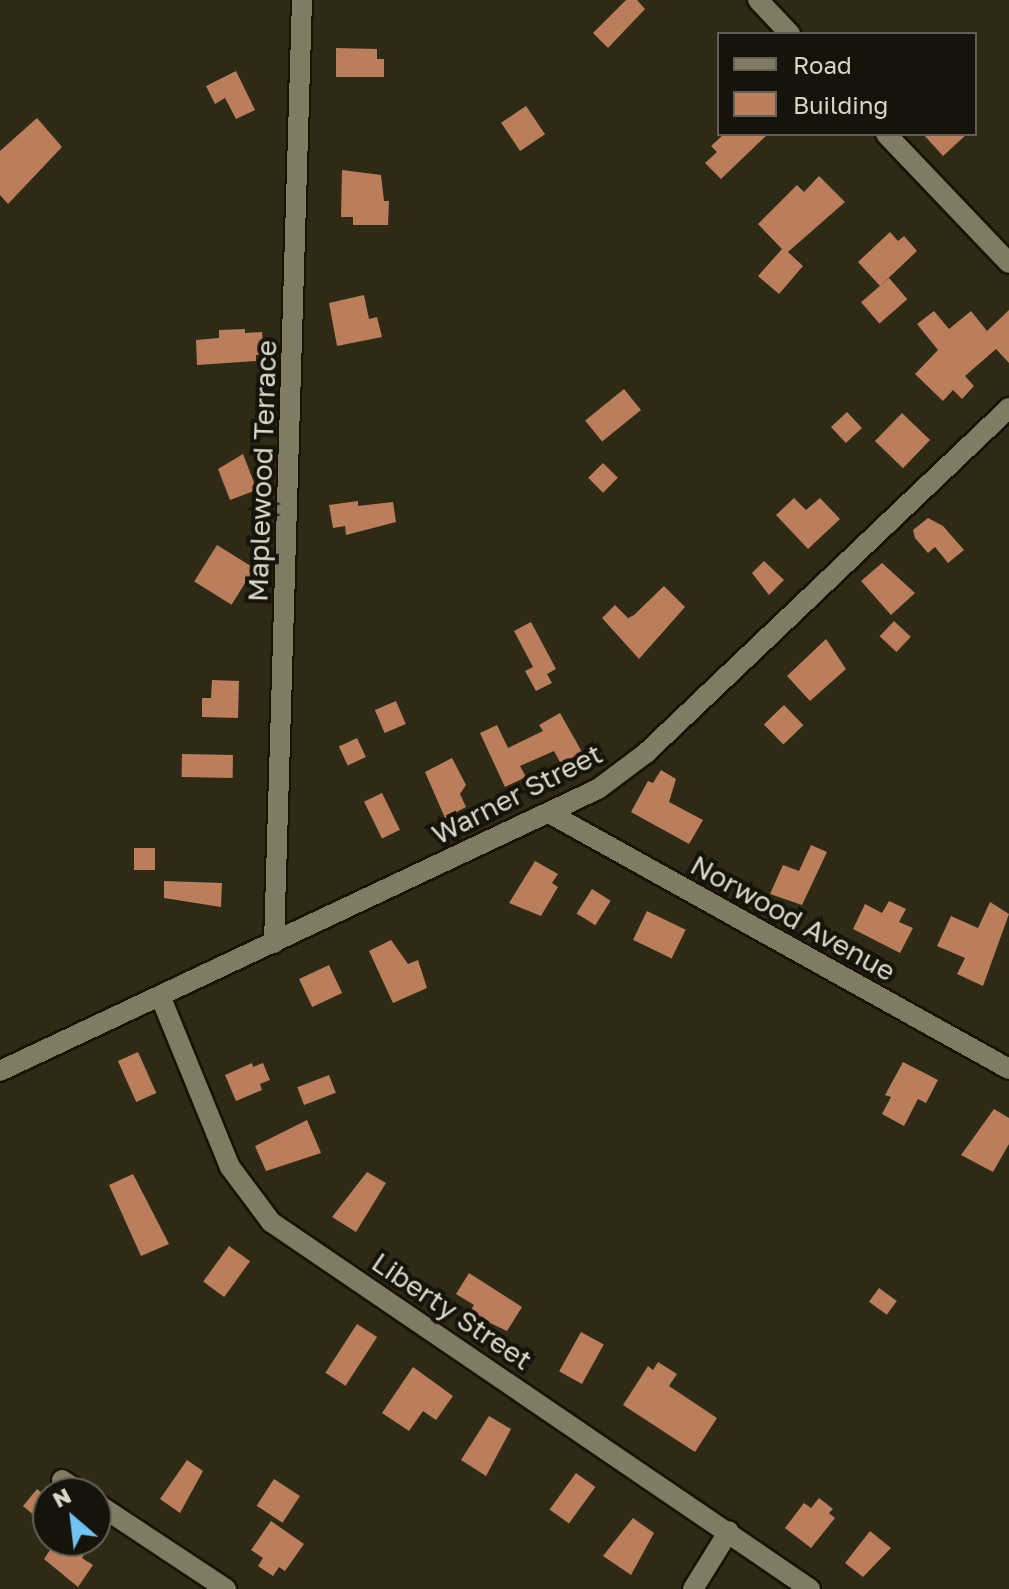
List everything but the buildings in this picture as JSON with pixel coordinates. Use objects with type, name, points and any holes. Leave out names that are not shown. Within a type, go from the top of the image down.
[{"type":"street","name":"Maplewood Terrace","points":[[274,943],[302,0]]},
{"type":"street","points":[[758,0],[788,32]]},
{"type":"street","points":[[888,136],[1009,263]]},
{"type":"street","name":"Warner Street","points":[[0,1071],[551,814],[633,765],[1009,408]]},
{"type":"street","name":"Norwood Avenue","points":[[551,814],[1009,1069]]},
{"type":"street","name":"Liberty Street","points":[[161,998],[230,1167],[271,1222],[810,1589]]},
{"type":"street","points":[[112,1514],[226,1589]]},
{"type":"street","points":[[693,1589],[729,1531]]}]
